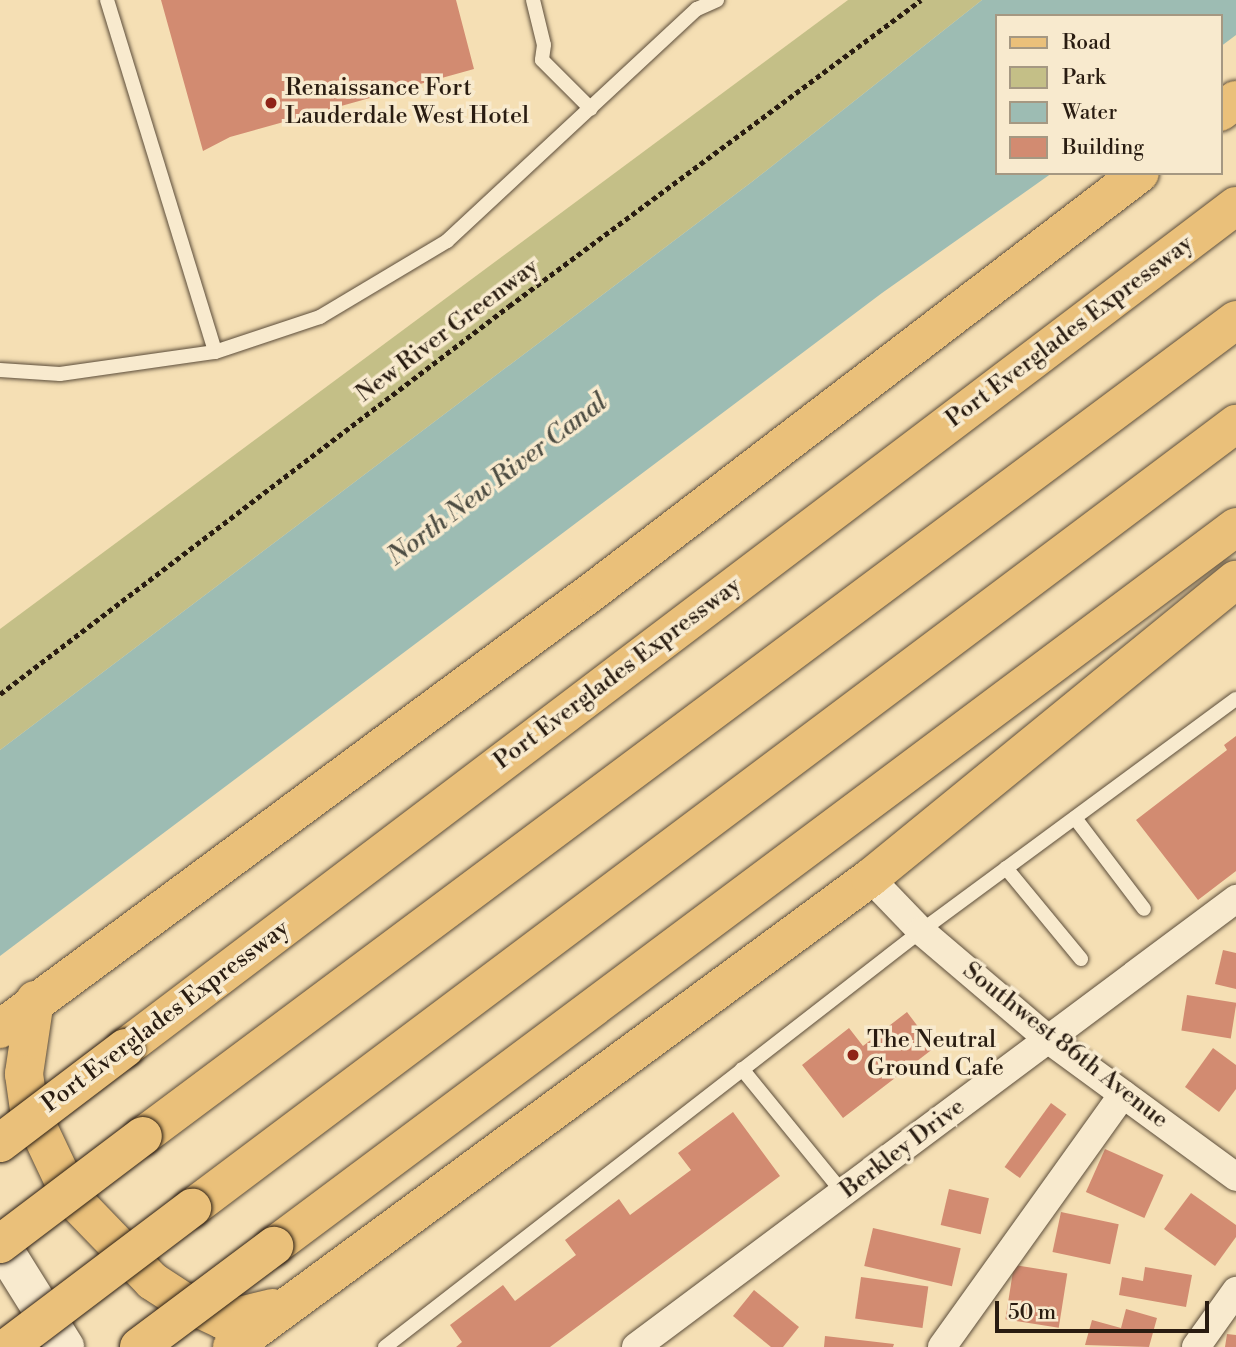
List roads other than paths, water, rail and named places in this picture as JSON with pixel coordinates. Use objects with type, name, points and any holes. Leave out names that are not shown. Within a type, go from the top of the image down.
[{"type":"main road","points":[[0,1028],[586,596],[1137,175]]},
{"type":"main road","name":"Port Everglades Expressway","points":[[0,1143],[1236,206]]},
{"type":"main road","points":[[65,1347],[0,1243],[1236,320]]},
{"type":"main road","points":[[8,1347],[1236,424]]},
{"type":"main road","points":[[139,1347],[1236,527]]},
{"type":"main road","points":[[232,1347],[870,878],[1236,580]]},
{"type":"main road","points":[[35,1000],[24,1074],[29,1108],[71,1197],[152,1280],[183,1301],[223,1320],[293,1303]]},
{"type":"main road","points":[[0,1112],[125,1048]]},
{"type":"street","name":"Southwest 86th Avenue","points":[[870,878],[920,931],[1049,1040],[1236,1177]]},
{"type":"street","name":"Berkley Drive","points":[[636,1347],[1236,899]]},
{"type":"street","points":[[942,1347],[1123,1094]]},
{"type":"street","points":[[1196,1347],[1236,1291]]},
{"type":"lane","points":[[107,0],[215,352]]},
{"type":"lane","points":[[533,0],[544,45],[542,60],[591,109]]},
{"type":"lane","points":[[0,370],[60,374],[215,352],[320,317],[447,241],[697,9],[717,0]]},
{"type":"lane","points":[[385,1347],[920,931],[1236,699]]},
{"type":"lane","points":[[1075,818],[1144,909]]},
{"type":"lane","points":[[1006,868],[1080,959]]},
{"type":"lane","points":[[742,1069],[844,1193]]},
{"type":"water","name":"North New River Canal","points":[[982,0],[1236,0],[1236,35],[1222,46],[1222,14],[995,14],[995,175],[1049,175],[882,293],[0,956],[0,750],[753,181]]},
{"type":"place","name":"Renaissance Fort Lauderdale West Hotel","points":[[271,103]]},
{"type":"place","name":"The Neutral Ground Cafe","points":[[853,1055]]}]
